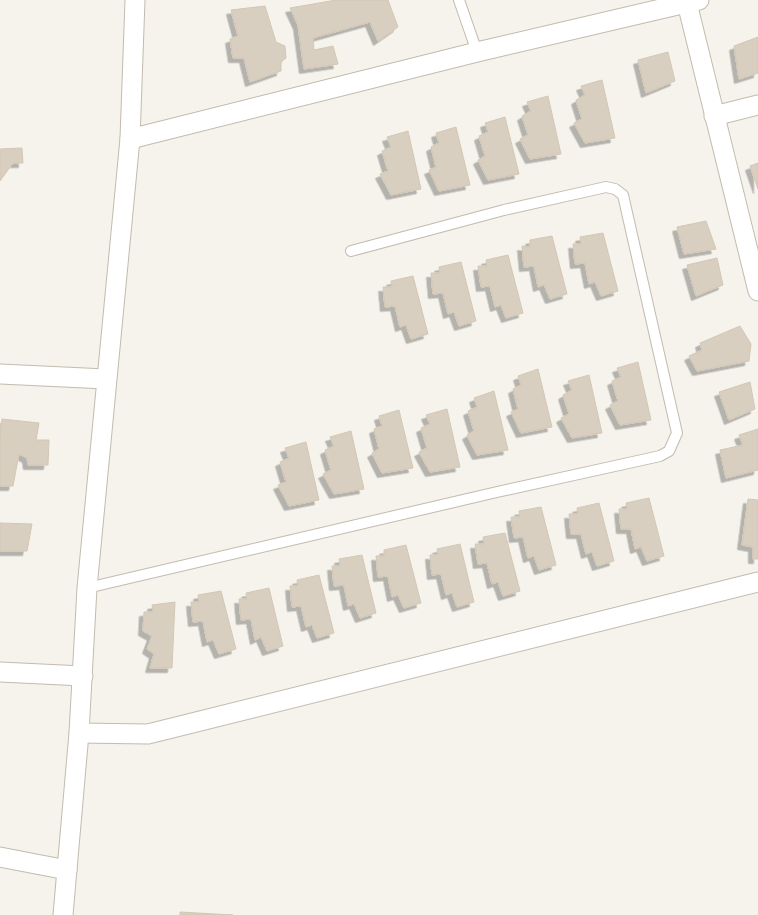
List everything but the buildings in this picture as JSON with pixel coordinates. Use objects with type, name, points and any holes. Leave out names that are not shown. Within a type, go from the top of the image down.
[{"type":"street","points":[[63,915],[79,733],[87,588],[130,139],[135,0]]},
{"type":"street","points":[[130,139],[477,52],[693,2],[714,116],[758,291]]},
{"type":"street","points":[[714,116],[758,106]]},
{"type":"street","points":[[0,374],[106,379]]},
{"type":"street","points":[[79,733],[148,734],[758,582]]},
{"type":"street","points":[[0,672],[83,676]]},
{"type":"street","points":[[0,857],[67,870]]},
{"type":"lane","points":[[459,0],[477,52]]},
{"type":"lane","points":[[87,588],[497,492],[660,456],[669,450],[677,433],[623,195],[615,189],[606,187],[504,210],[351,251]]}]
